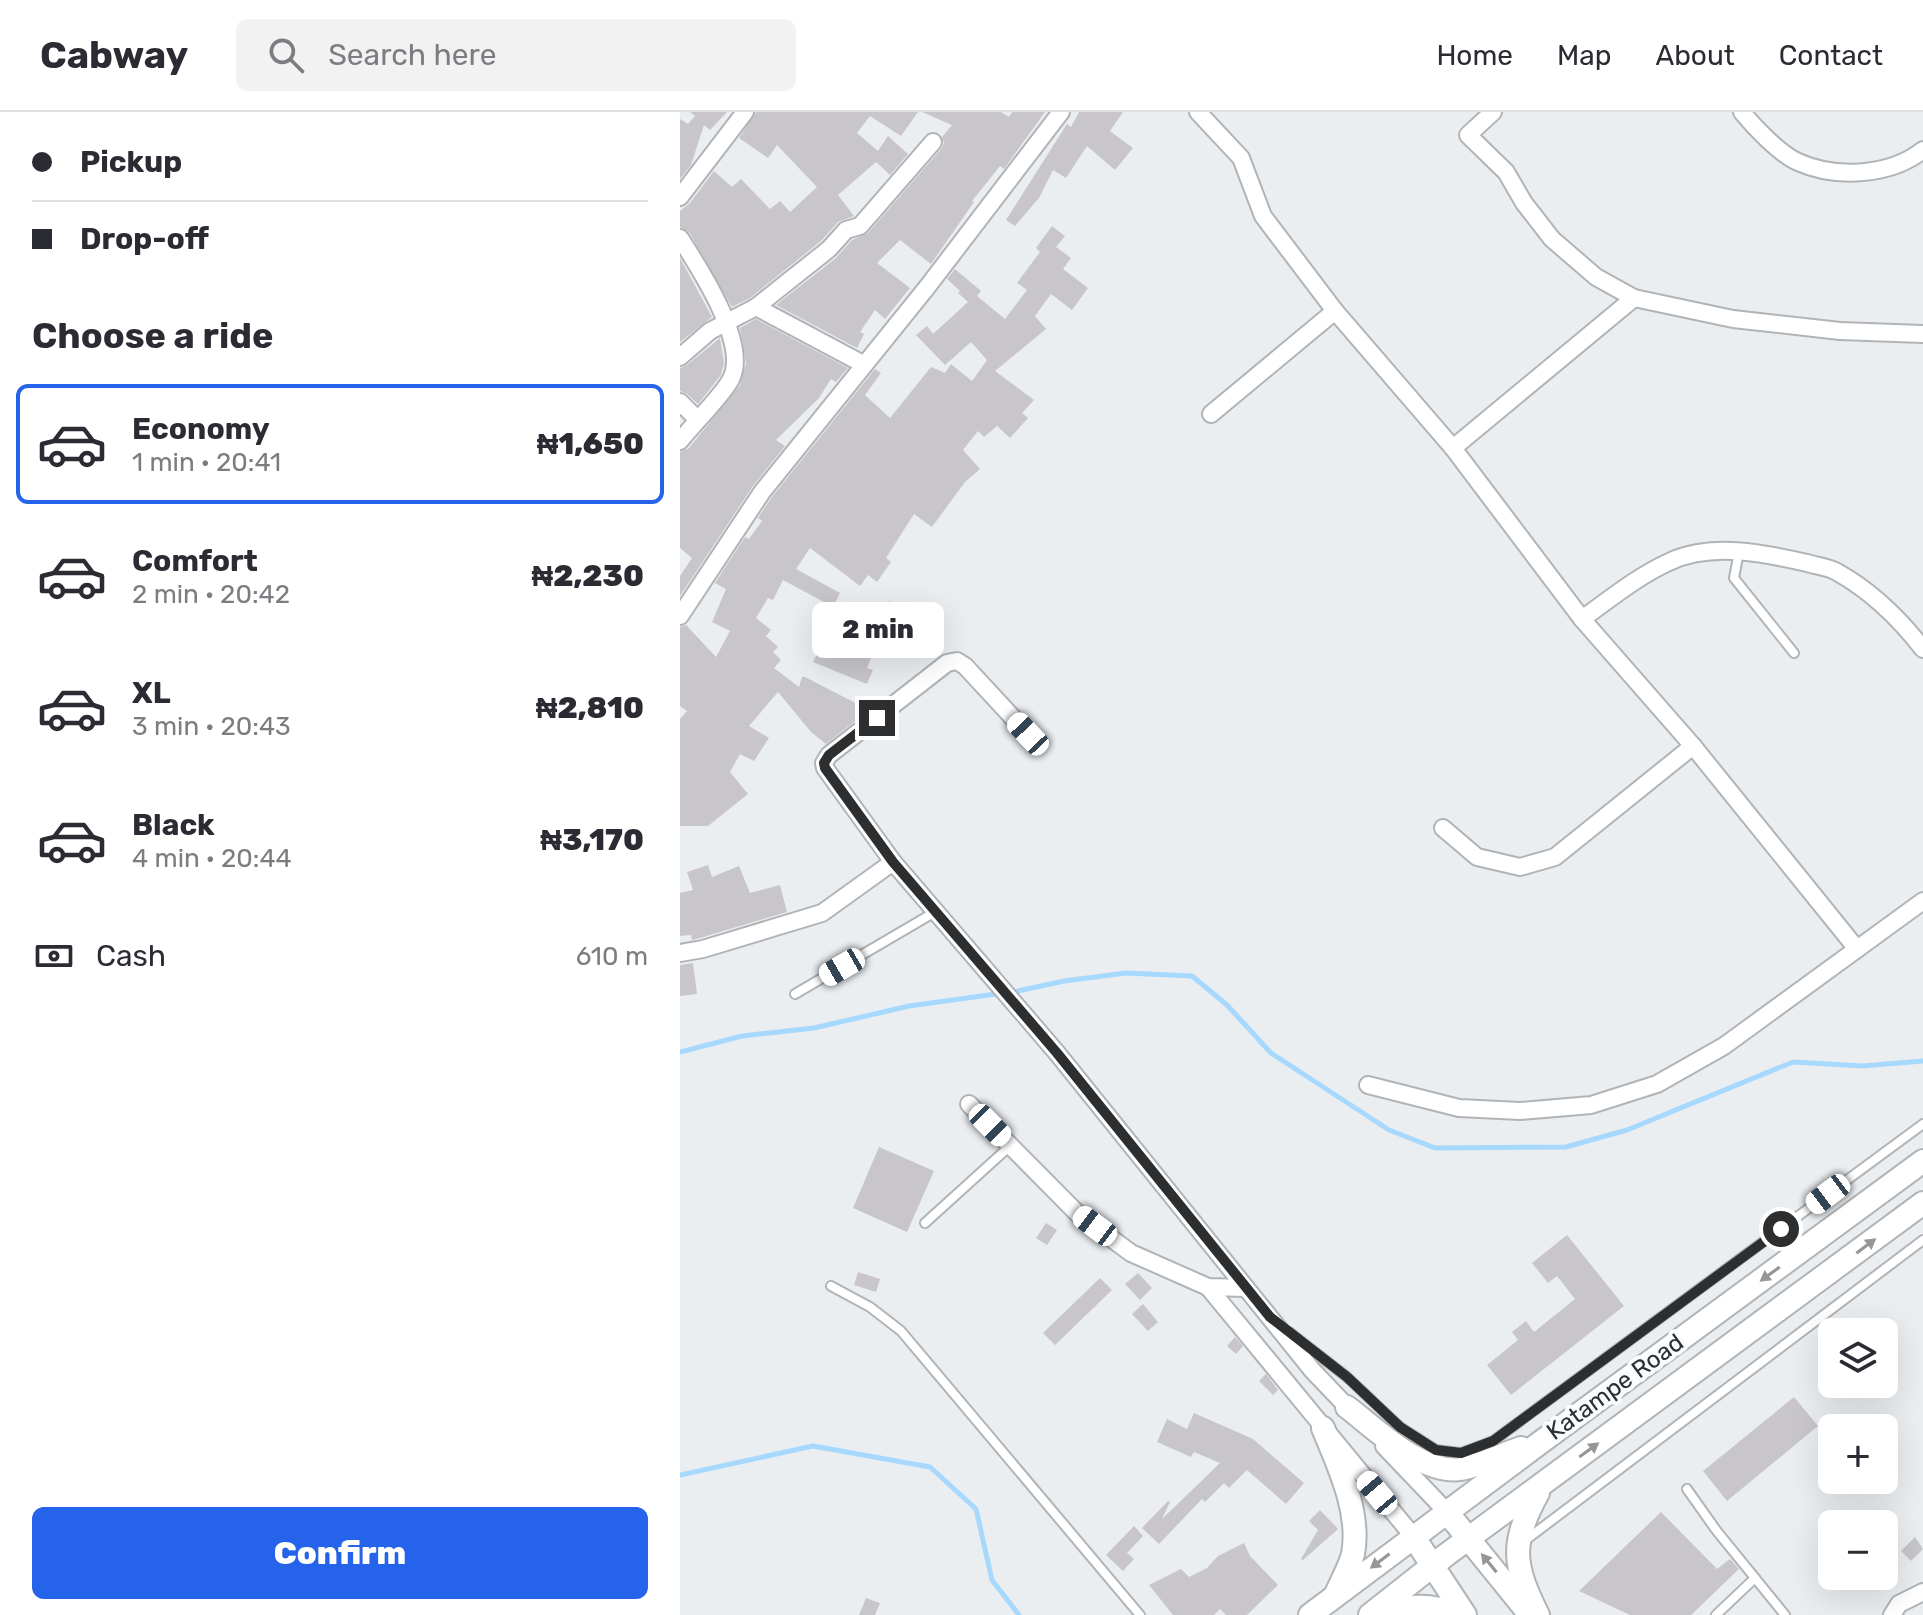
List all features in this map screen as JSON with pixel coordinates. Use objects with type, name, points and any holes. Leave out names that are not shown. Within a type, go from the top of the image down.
[{"type":"main road","name":"Katampe Road","points":[[1310,1615],[1446,1511],[1923,1161]]},
{"type":"main road","name":"Katampe Road","points":[[1371,1615],[1923,1203]]},
{"type":"main road","points":[[1347,1407],[1428,1465],[1459,1470],[1541,1442]]},
{"type":"main road","points":[[1323,1428],[1346,1489],[1353,1525],[1353,1555],[1335,1596]]},
{"type":"main road","points":[[1538,1615],[1520,1573],[1516,1548],[1524,1517],[1543,1484]]},
{"type":"main road","points":[[1446,1511],[1531,1615]]},
{"type":"main road","points":[[1413,1536],[1465,1615]]},
{"type":"main road","points":[[1371,1615],[1418,1605],[1438,1607],[1458,1615]]},
{"type":"street","points":[[680,197],[745,112]]},
{"type":"street","points":[[680,616],[762,492],[937,274],[1061,112]]},
{"type":"street","points":[[1198,112],[1241,158],[1263,216],[1335,311],[1453,448],[1582,619],[1693,746],[1857,949]]},
{"type":"street","points":[[1493,112],[1468,135],[1506,172],[1524,203],[1552,239],[1596,277],[1634,298],[1733,319],[1840,331],[1923,334]]},
{"type":"street","points":[[1742,112],[1796,162],[1840,174],[1874,170],[1911,159],[1923,150]]},
{"type":"street","points":[[680,357],[696,341],[756,307],[829,249],[846,230],[860,226],[933,142]]},
{"type":"street","points":[[680,238],[726,322],[737,358],[731,380],[680,441]]},
{"type":"street","points":[[1453,448],[1634,298]]},
{"type":"street","points":[[756,307],[863,364]]},
{"type":"street","points":[[1211,414],[1335,311]]},
{"type":"street","points":[[680,402],[697,419]]},
{"type":"street","points":[[1582,619],[1623,588],[1670,561],[1702,552],[1739,551],[1833,570],[1864,589],[1903,624],[1923,649]]},
{"type":"street","points":[[1028,734],[957,661],[947,663],[829,755],[824,763],[893,862],[1057,1053],[1312,1370],[1446,1511]]},
{"type":"street","points":[[1443,828],[1477,857],[1520,867],[1555,857],[1693,746]]},
{"type":"street","points":[[680,953],[822,913],[893,862]]},
{"type":"street","points":[[1368,1085],[1459,1108],[1520,1111],[1591,1105],[1657,1084],[1724,1046],[1923,901]]},
{"type":"street","points":[[969,1104],[1077,1213],[1131,1253],[1208,1287],[1246,1288]]},
{"type":"street","points":[[1208,1287],[1413,1536]]},
{"type":"street","points":[[1892,1615],[1899,1604],[1923,1592]]},
{"type":"lane","points":[[1739,551],[1734,578],[1794,653]]},
{"type":"lane","points":[[795,994],[935,912]]},
{"type":"lane","points":[[1270,1317],[1347,1377],[1400,1427],[1436,1450],[1461,1453],[1493,1441],[1923,1124]]},
{"type":"lane","points":[[925,1223],[1010,1145]]},
{"type":"lane","points":[[1516,1548],[1923,1240]]},
{"type":"lane","points":[[831,1286],[870,1307],[901,1331],[1140,1615]]},
{"type":"lane","points":[[1687,1489],[1785,1615]]},
{"type":"lane","points":[[1716,1615],[1755,1578]]},
{"type":"building","points":[[690,112],[727,112],[710,130],[704,125],[691,165],[680,179],[680,119],[688,124],[695,116]]},
{"type":"building","points":[[756,112],[918,112],[901,136],[870,116],[857,133],[878,151],[888,136],[908,154],[890,175],[876,162],[838,195],[854,216],[838,222],[821,241],[750,298],[732,307],[689,232],[680,227],[680,211],[690,203],[714,171],[732,187],[741,179],[770,209],[780,201],[790,212],[817,187],[777,145],[768,158],[739,138]]},
{"type":"building","points":[[922,112],[1001,112],[1009,117],[1012,112],[1045,112],[1004,169],[1000,166],[972,201],[931,264],[900,240],[877,263],[910,288],[885,319],[875,310],[860,332],[864,334],[857,348],[776,305],[836,258],[852,240],[868,233],[941,149],[944,143],[942,137],[952,125]]},
{"type":"building","points":[[1079,112],[1123,112],[1110,131],[1133,148],[1115,170],[1087,146],[1066,178],[1053,170],[1039,198],[1015,226],[1006,220],[1067,124],[1071,127]]},
{"type":"building","points":[[1052,226],[1065,236],[1056,247],[1071,258],[1063,269],[1088,288],[1072,310],[1051,294],[1035,316],[1046,329],[995,371],[1034,400],[1022,413],[1028,418],[1010,438],[997,426],[984,437],[978,431],[963,450],[980,469],[965,482],[932,527],[914,514],[886,558],[891,562],[877,582],[868,575],[860,586],[810,548],[796,569],[840,593],[833,607],[783,580],[773,600],[768,598],[756,618],[771,630],[766,636],[778,647],[773,652],[781,660],[774,668],[799,687],[802,677],[805,677],[869,710],[826,744],[811,732],[778,692],[749,726],[769,738],[754,761],[740,754],[730,772],[748,794],[708,826],[680,826],[680,719],[687,711],[680,706],[680,627],[686,625],[716,657],[730,631],[712,622],[726,589],[715,583],[745,537],[749,539],[762,521],[758,518],[771,498],[875,369],[881,373],[865,395],[890,418],[931,367],[945,373],[951,364],[972,381],[987,360],[971,342],[945,365],[916,335],[927,326],[933,334],[968,302],[947,279],[955,269],[981,291],[977,296],[1005,319],[1027,290],[1017,283],[1040,252],[1036,248]]},
{"type":"building","points":[[680,258],[712,317],[680,342]]},
{"type":"building","points":[[756,319],[848,368],[836,382],[831,379],[819,398],[776,440],[785,446],[753,486],[680,596],[680,576],[692,558],[680,548],[680,452],[689,448],[740,385],[746,363],[740,328]]},
{"type":"building","points":[[720,338],[724,363],[721,375],[698,404],[680,391],[680,368]]},
{"type":"building","points":[[889,601],[940,631],[934,641],[883,611]]},
{"type":"building","points":[[838,636],[874,651],[867,668],[873,670],[867,684],[813,662],[821,646],[832,651]]},
{"type":"building","points":[[708,865],[712,877],[739,866],[750,893],[780,885],[787,912],[692,940],[691,935],[680,936],[680,893],[693,890],[687,872]]},
{"type":"building","points":[[693,963],[697,994],[680,996],[680,965]]},
{"type":"building","points":[[879,1147],[934,1171],[907,1232],[853,1208]]},
{"type":"building","points":[[1046,1223],[1057,1230],[1047,1245],[1036,1238]]},
{"type":"building","points":[[1567,1235],[1624,1306],[1511,1395],[1487,1365],[1518,1340],[1512,1332],[1526,1321],[1534,1332],[1575,1299],[1557,1276],[1548,1283],[1532,1263]]},
{"type":"building","points":[[858,1272],[880,1279],[876,1292],[854,1285]]},
{"type":"building","points":[[1138,1273],[1152,1288],[1140,1300],[1125,1284]]},
{"type":"building","points":[[1100,1278],[1112,1290],[1055,1345],[1043,1333]]},
{"type":"building","points":[[1143,1304],[1158,1322],[1148,1331],[1132,1314]]},
{"type":"building","points":[[1235,1337],[1243,1346],[1236,1354],[1227,1346]]},
{"type":"building","points":[[1266,1374],[1278,1390],[1273,1395],[1259,1381]]},
{"type":"building","points":[[1794,1397],[1818,1426],[1727,1501],[1703,1471]]},
{"type":"building","points":[[1194,1413],[1253,1439],[1304,1483],[1286,1504],[1247,1470],[1229,1488],[1224,1483],[1205,1502],[1202,1499],[1159,1544],[1142,1528],[1168,1501],[1162,1519],[1220,1463],[1194,1452],[1191,1457],[1157,1442],[1167,1419],[1187,1429]]},
{"type":"building","points":[[1320,1510],[1338,1529],[1303,1560],[1318,1530],[1309,1521]]},
{"type":"building","points":[[1661,1512],[1717,1569],[1730,1559],[1739,1569],[1691,1615],[1630,1615],[1579,1591]]},
{"type":"building","points":[[1134,1526],[1143,1536],[1127,1553],[1134,1559],[1123,1571],[1106,1555]]},
{"type":"building","points":[[1915,1537],[1923,1549],[1911,1561],[1901,1551]]},
{"type":"building","points":[[1244,1543],[1250,1556],[1278,1585],[1247,1615],[1226,1615],[1220,1609],[1214,1615],[1173,1615],[1149,1585],[1181,1569],[1189,1577],[1207,1568],[1218,1556]]},
{"type":"building","points":[[866,1598],[880,1603],[875,1615],[859,1615]]},
{"type":"waterway","points":[[680,1052],[742,1036],[814,1028],[909,1006],[1018,991],[1064,981],[1126,973],[1192,976],[1227,1005],[1271,1053],[1389,1130],[1435,1148],[1566,1147],[1627,1130],[1793,1062],[1863,1066],[1923,1061]]},
{"type":"waterway","points":[[680,1475],[813,1446],[930,1467],[976,1509],[992,1580],[1019,1615]]},
{"type":"route","points":[[877,718],[829,755],[824,763],[893,862],[1057,1053],[1270,1317],[1347,1377],[1400,1427],[1436,1450],[1461,1453],[1493,1441],[1781,1229]]}]
